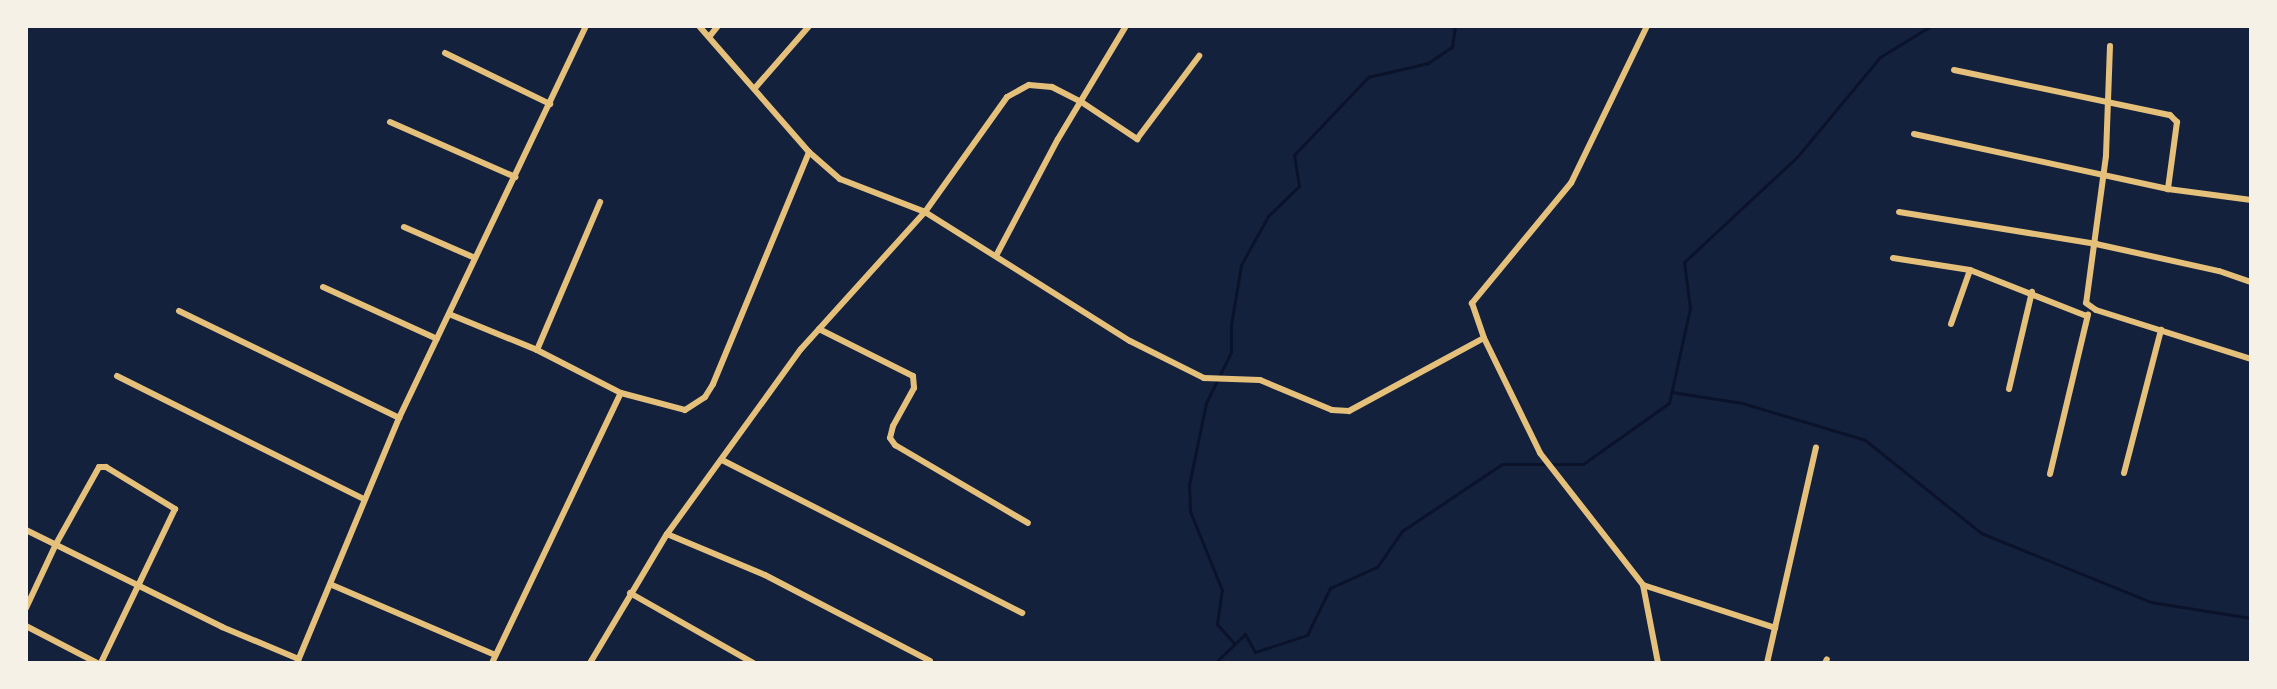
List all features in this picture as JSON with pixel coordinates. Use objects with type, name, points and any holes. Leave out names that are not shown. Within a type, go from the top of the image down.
[{"type":"street","points":[[699,26],[809,152],[840,179],[925,212],[997,254],[1130,341],[1204,378],[1269,382],[1340,412],[1349,411],[1484,338]]},
{"type":"street","points":[[709,37],[718,26]]},
{"type":"street","points":[[755,88],[809,26]]},
{"type":"street","points":[[997,254],[1080,101],[1126,26]]},
{"type":"street","points":[[1647,26],[1571,183],[1475,297],[1473,310],[1540,453],[1643,585],[1658,663]]},
{"type":"street","points":[[26,530],[298,661],[399,418],[584,27]]},
{"type":"street","points":[[2050,474],[2089,307],[2085,291],[2096,244],[2109,99],[2110,46]]},
{"type":"street","points":[[445,53],[550,104]]},
{"type":"street","points":[[590,663],[667,534],[819,329],[925,212],[1007,97],[1029,85],[1040,84],[1080,101],[1137,139],[1199,56]]},
{"type":"street","points":[[1954,70],[2109,99],[2175,118],[2168,189]]},
{"type":"street","points":[[390,122],[515,177]]},
{"type":"street","points":[[1914,134],[2168,189],[2251,200]]},
{"type":"street","points":[[449,314],[537,350],[621,393],[685,410],[705,397],[759,278],[809,152]]},
{"type":"street","points":[[537,350],[600,202]]},
{"type":"street","points":[[1899,212],[2096,244],[2219,271],[2251,282]]},
{"type":"street","points":[[404,227],[475,258]]},
{"type":"street","points":[[1893,258],[1970,270],[2087,316]]},
{"type":"street","points":[[1951,324],[1970,270]]},
{"type":"street","points":[[323,287],[437,339]]},
{"type":"street","points":[[2009,389],[2032,292]]},
{"type":"street","points":[[2089,307],[2251,359]]},
{"type":"street","points":[[179,311],[399,418]]},
{"type":"street","points":[[819,329],[913,376],[914,388],[893,426],[890,438],[895,445],[1028,523]]},
{"type":"street","points":[[2124,473],[2161,330]]},
{"type":"street","points":[[117,376],[364,499]]},
{"type":"street","points":[[492,663],[621,393]]},
{"type":"street","points":[[1767,663],[1816,447]]},
{"type":"street","points":[[722,460],[1022,613]]},
{"type":"street","points":[[26,608],[56,544],[97,470],[106,467],[175,509],[99,663],[26,626]]},
{"type":"street","points":[[667,534],[765,575],[930,661]]},
{"type":"street","points":[[332,585],[495,655]]},
{"type":"street","points":[[1643,585],[1775,628]]},
{"type":"street","points":[[630,593],[753,663]]},
{"type":"waterway","points":[[1234,643],[1217,624],[1222,590],[1190,511],[1189,485],[1206,403],[1231,352],[1231,325],[1241,265],[1268,216],[1299,186],[1294,155],[1368,77],[1428,63],[1452,47],[1455,26]]},
{"type":"waterway","points":[[1215,663],[1245,634],[1255,652],[1307,635],[1330,588],[1377,567],[1402,531],[1502,464],[1583,464],[1669,403],[1690,308],[1684,262],[1797,157],[1880,57],[1931,26]]},
{"type":"waterway","points":[[1672,392],[1742,403],[1865,440],[1981,533],[2151,602],[2251,618]]}]
